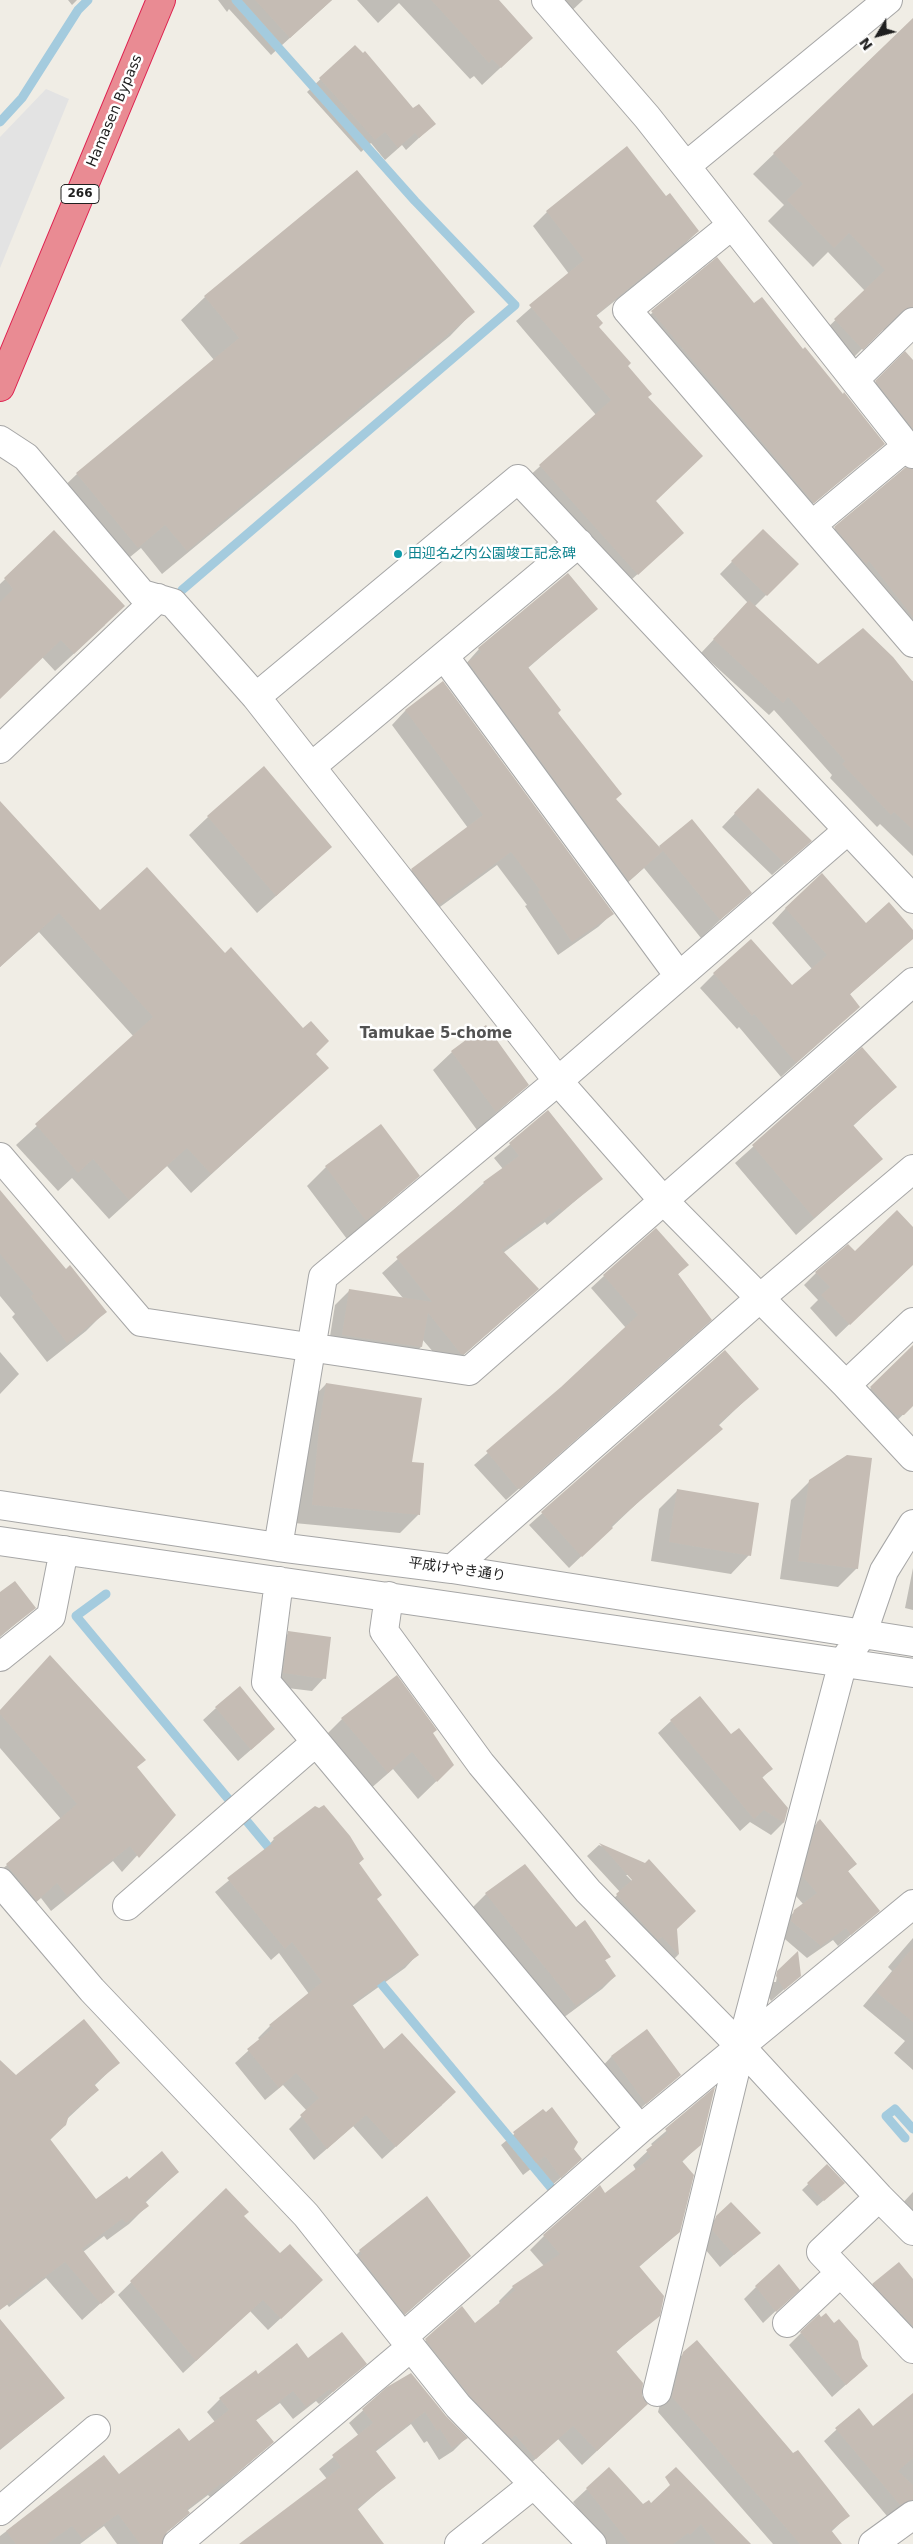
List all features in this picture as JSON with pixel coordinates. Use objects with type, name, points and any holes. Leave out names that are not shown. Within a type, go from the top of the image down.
[{"type":"highway","name":"Hamasen Bypass","points":[[0,388],[161,0]]},
{"type":"street","points":[[546,0],[647,117],[910,450],[812,525]]},
{"type":"street","points":[[686,166],[888,0]]},
{"type":"street","points":[[732,225],[627,310],[913,643]]},
{"type":"street","points":[[855,379],[913,322]]},
{"type":"street","points":[[0,440],[26,457],[142,594],[174,603],[256,697],[558,1081],[662,1199],[846,1385],[913,1457]]},
{"type":"street","points":[[256,697],[518,479],[913,899]]},
{"type":"street","points":[[311,767],[579,543]]},
{"type":"street","points":[[0,749],[158,598]]},
{"type":"street","points":[[444,656],[679,976]]},
{"type":"street","points":[[278,1547],[323,1277],[558,1081],[848,830]]},
{"type":"street","points":[[0,1157],[141,1322],[469,1371],[662,1199],[913,982]]},
{"type":"street","points":[[452,1569],[760,1298],[913,1168]]},
{"type":"street","points":[[846,1385],[913,1322]]},
{"type":"street","name":"平成けやき通り","points":[[0,1505],[278,1547],[452,1569],[913,1642]]},
{"type":"street","points":[[657,2392],[741,2047],[844,1662],[862,1635],[884,1571],[913,1524]]},
{"type":"street","points":[[0,1541],[913,1673]]},
{"type":"street","points":[[0,1657],[51,1616],[64,1550]]},
{"type":"street","points":[[279,1580],[266,1682],[640,2129]]},
{"type":"street","points":[[390,1596],[384,1630],[481,1764],[588,1891],[741,2047],[879,2197],[913,2231]]},
{"type":"street","points":[[127,1906],[316,1742]]},
{"type":"street","points":[[0,1882],[92,1990],[306,2215],[458,2406],[592,2544]]},
{"type":"street","points":[[177,2544],[407,2342],[640,2129],[913,1904]]},
{"type":"street","points":[[879,2197],[821,2252],[913,2349]]},
{"type":"street","points":[[786,2324],[840,2272]]},
{"type":"street","points":[[0,2511],[96,2429]]},
{"type":"street","points":[[459,2544],[534,2484]]},
{"type":"street","points":[[873,2544],[913,2515]]},
{"type":"shaded area","points":[[46,89],[69,99],[0,268],[0,137]]},
{"type":"building","points":[[255,0],[332,0],[290,38]]},
{"type":"building","points":[[431,0],[499,0],[533,38],[501,68],[492,59],[489,63]]},
{"type":"building","points":[[913,18],[913,307],[902,311],[863,350],[834,319],[885,270],[849,233],[834,248],[787,200],[803,184],[773,153]]},
{"type":"building","points":[[355,45],[363,53],[365,51],[413,108],[419,104],[436,124],[419,138],[415,133],[398,148],[385,132],[375,140],[319,78]]},
{"type":"building","points":[[627,146],[666,196],[670,193],[699,231],[596,315],[603,323],[599,327],[631,363],[628,366],[652,394],[648,397],[703,456],[656,501],[684,533],[638,575],[539,465],[611,400],[529,305],[584,260],[546,211]]},
{"type":"building","points":[[357,170],[475,312],[187,551],[165,525],[138,548],[76,473],[239,338],[204,296]]},
{"type":"building","points":[[717,257],[754,303],[762,297],[803,349],[805,347],[843,394],[844,392],[885,444],[814,503],[651,311]]},
{"type":"building","points":[[905,351],[913,360],[913,429],[875,381]]},
{"type":"building","points":[[906,467],[913,469],[913,617],[869,561],[866,564],[834,527]]},
{"type":"building","points":[[763,529],[799,564],[767,596],[731,561]]},
{"type":"building","points":[[54,530],[125,606],[74,654],[61,640],[0,699],[0,602],[13,589],[4,578]]},
{"type":"building","points":[[568,573],[598,609],[528,667],[561,710],[558,713],[622,794],[616,799],[663,851],[629,881],[468,662],[481,652],[478,648]]},
{"type":"building","points":[[749,600],[818,664],[863,628],[893,657],[913,682],[913,830],[894,812],[891,815],[842,764],[845,761],[788,697],[783,703],[713,639]]},
{"type":"building","points":[[443,681],[614,914],[572,942],[538,892],[540,890],[511,852],[439,905],[411,869],[483,815],[405,710]]},
{"type":"building","points":[[264,766],[332,847],[276,896],[207,816]]},
{"type":"building","points":[[758,788],[812,841],[785,864],[734,813]]},
{"type":"building","points":[[0,801],[100,910],[147,867],[225,953],[231,947],[303,1028],[311,1021],[329,1041],[316,1054],[329,1068],[211,1174],[187,1148],[129,1200],[93,1159],[78,1173],[35,1124],[153,1017],[59,913],[0,967]]},
{"type":"building","points":[[692,819],[752,893],[720,920],[659,846]]},
{"type":"building","points":[[822,873],[866,923],[889,902],[913,930],[913,939],[850,994],[860,1007],[796,1063],[754,1014],[752,1016],[713,973],[751,939],[792,985],[827,955],[785,908]]},
{"type":"building","points":[[486,1025],[529,1085],[496,1112],[451,1051]]},
{"type":"building","points":[[862,1047],[897,1087],[853,1125],[883,1159],[814,1218],[752,1145]]},
{"type":"building","points":[[548,1110],[603,1179],[562,1211],[560,1208],[502,1250],[539,1289],[464,1354],[461,1354],[428,1313],[422,1347],[342,1335],[349,1289],[432,1302],[396,1257],[485,1184],[483,1182],[519,1156],[509,1143]]},
{"type":"building","points":[[381,1124],[420,1176],[366,1221],[325,1166]]},
{"type":"building","points":[[0,1190],[66,1269],[70,1265],[107,1312],[67,1343],[31,1296],[34,1294],[0,1254]]},
{"type":"building","points":[[897,1210],[913,1227],[913,1265],[850,1325],[821,1295],[830,1287],[815,1272],[848,1244],[855,1251]]},
{"type":"building","points":[[656,1228],[689,1265],[678,1274],[712,1320],[520,1489],[517,1488],[486,1451],[561,1387],[638,1315],[603,1275]]},
{"type":"building","points":[[913,1345],[913,1406],[904,1415],[896,1415],[870,1387]]},
{"type":"building","points":[[725,1350],[759,1389],[718,1424],[723,1429],[611,1526],[613,1528],[582,1557],[541,1512]]},
{"type":"building","points":[[326,1383],[422,1398],[412,1462],[424,1463],[420,1515],[312,1505],[319,1427]]},
{"type":"building","points":[[847,1455],[872,1458],[858,1569],[798,1561],[809,1480]]},
{"type":"building","points":[[677,1489],[759,1503],[751,1556],[669,1542]]},
{"type":"building","points":[[15,1581],[36,1608],[0,1636],[0,1592]]},
{"type":"building","points":[[288,1631],[331,1637],[326,1679],[283,1673]]},
{"type":"building","points":[[50,1655],[146,1760],[137,1767],[176,1815],[139,1858],[130,1846],[67,1896],[57,1883],[37,1901],[6,1864],[77,1804],[0,1714],[0,1710]]},
{"type":"building","points":[[397,1675],[437,1730],[433,1733],[454,1765],[437,1782],[412,1752],[388,1773],[341,1718]]},
{"type":"building","points":[[240,1686],[275,1729],[251,1750],[215,1707]]},
{"type":"building","points":[[700,1696],[731,1734],[739,1728],[773,1769],[762,1777],[788,1808],[784,1823],[764,1810],[754,1819],[670,1720]]},
{"type":"building","points":[[324,1805],[350,1836],[364,1859],[359,1863],[382,1895],[377,1899],[419,1955],[352,2004],[384,2049],[402,2033],[456,2092],[396,2147],[366,2115],[327,2149],[300,2115],[319,2098],[296,2073],[279,2088],[247,2049],[273,2028],[269,2025],[322,1982],[292,1942],[285,1949],[227,1878],[275,1841],[273,1838],[315,1806],[319,1808]]},
{"type":"building","points":[[820,1819],[857,1864],[848,1871],[880,1911],[851,1935],[846,1928],[821,1946],[791,1921],[794,1910],[817,1893],[802,1876],[817,1822]]},
{"type":"building","points":[[599,1843],[645,1863],[649,1859],[696,1911],[677,1929],[679,1955],[662,1937],[658,1940],[616,1894],[632,1880]]},
{"type":"building","points":[[525,1864],[576,1927],[585,1920],[611,1957],[605,1960],[616,1976],[576,2006],[485,1893]]},
{"type":"building","points":[[913,1947],[913,2022],[876,1992]]},
{"type":"building","points":[[798,1951],[801,1976],[784,1990],[776,1976],[777,1971]]},
{"type":"building","points":[[84,2019],[120,2063],[94,2084],[99,2090],[69,2115],[66,2125],[50,2139],[96,2199],[127,2176],[129,2179],[162,2151],[179,2172],[145,2201],[149,2206],[126,2223],[122,2219],[82,2249],[115,2292],[101,2304],[65,2262],[0,2310],[0,2060],[16,2075]]},
{"type":"building","points":[[647,2029],[681,2075],[646,2104],[611,2056]]},
{"type":"building","points":[[715,2087],[701,2145],[682,2161],[694,2175],[680,2232],[639,2266],[664,2296],[660,2316],[616,2351],[643,2383],[642,2396],[648,2404],[597,2451],[573,2426],[536,2459],[515,2435],[511,2439],[470,2396],[425,2339],[462,2306],[475,2323],[515,2290],[512,2286],[560,2254],[543,2235],[600,2185],[605,2193],[651,2157],[646,2150],[668,2133],[665,2129]]},
{"type":"building","points":[[552,2107],[578,2142],[574,2149],[582,2159],[561,2178],[545,2156],[536,2163],[513,2132],[543,2109],[546,2112]]},
{"type":"building","points":[[827,2164],[845,2183],[824,2201],[807,2183]]},
{"type":"building","points":[[226,2188],[249,2212],[244,2216],[280,2253],[290,2244],[323,2280],[281,2319],[263,2300],[196,2361],[130,2281]]},
{"type":"building","points":[[427,2196],[471,2256],[405,2314],[359,2256],[362,2254],[359,2250]]},
{"type":"building","points":[[731,2202],[761,2233],[734,2255],[712,2230],[716,2216]]},
{"type":"building","points":[[899,2262],[913,2279],[913,2326],[872,2284]]},
{"type":"building","points":[[779,2264],[800,2290],[776,2312],[755,2286]]},
{"type":"building","points":[[826,2313],[834,2323],[839,2319],[858,2341],[862,2358],[868,2366],[846,2385],[800,2332],[819,2314],[821,2317]]},
{"type":"building","points":[[0,2319],[65,2398],[0,2449]]},
{"type":"building","points":[[342,2332],[367,2364],[333,2392],[330,2389],[306,2407],[293,2391],[256,2420],[274,2442],[224,2484],[222,2483],[187,2509],[190,2513],[167,2532],[162,2544],[140,2544],[118,2514],[83,2539],[72,2526],[47,2544],[16,2544],[6,2531],[104,2455],[119,2474],[179,2428],[189,2441],[229,2410],[219,2398],[256,2370],[258,2374],[297,2343],[308,2358]]},
{"type":"building","points":[[697,2340],[793,2453],[798,2450],[850,2516],[831,2530],[842,2544],[800,2544],[672,2397],[683,2352]]},
{"type":"building","points":[[411,2373],[446,2416],[468,2438],[452,2448],[440,2429],[437,2431],[425,2412],[375,2450],[396,2478],[357,2508],[384,2544],[239,2544],[341,2467],[332,2455],[373,2423],[362,2409],[387,2387]]},
{"type":"building","points":[[913,2393],[913,2458],[898,2471],[913,2485],[913,2500],[900,2505],[835,2428],[859,2408],[873,2426]]},
{"type":"building","points":[[609,2467],[643,2504],[649,2500],[651,2503],[670,2485],[665,2477],[676,2467],[751,2544],[716,2544],[701,2524],[690,2535],[688,2533],[673,2544],[630,2544],[586,2488]]},
{"type":"waterway","points":[[0,122],[22,98],[78,10],[88,0]]},
{"type":"waterway","points":[[182,590],[515,305],[415,201],[236,0]]},
{"type":"waterway","points":[[106,1594],[76,1616],[275,1855]]},
{"type":"waterway","points":[[374,1975],[558,2196]]},
{"type":"waterway","points":[[905,2138],[886,2116],[895,2109],[913,2129]]},
{"type":"place","name":"田迎名之内公園竣工記念碑","points":[[398,554]]},
{"type":"district","name":"Tamukae 5-chome","points":[[436,1034]]}]
